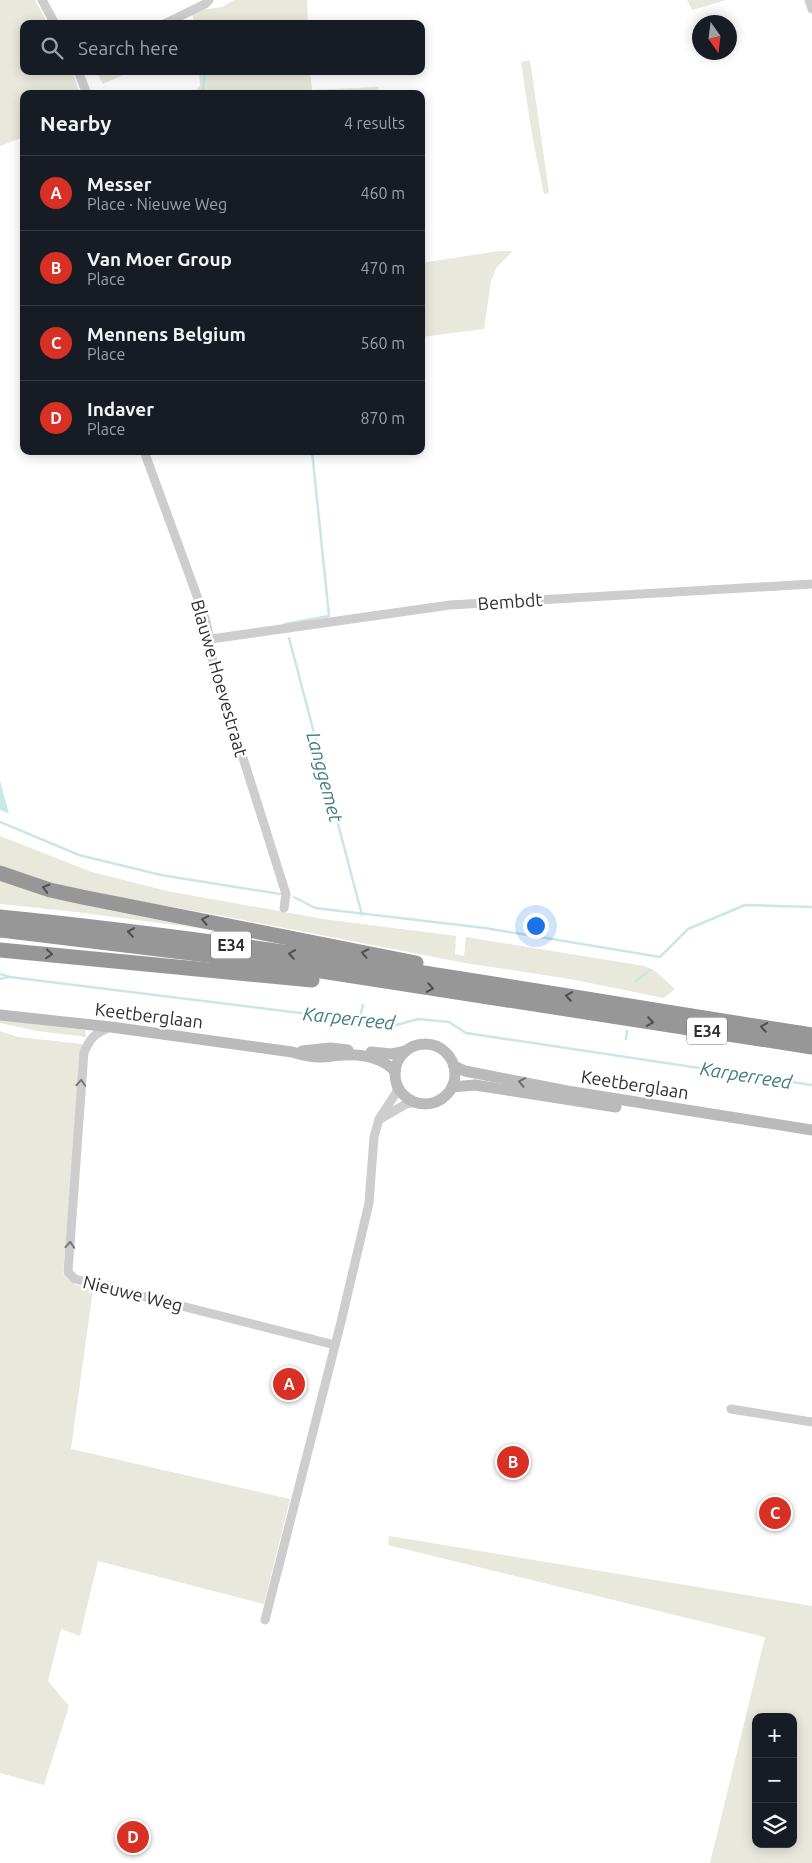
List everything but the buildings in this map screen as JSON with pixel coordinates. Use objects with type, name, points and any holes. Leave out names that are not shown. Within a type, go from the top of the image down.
[{"type":"highway","points":[[0,873],[66,893],[446,970],[461,980]]},
{"type":"highway","name":"E34","points":[[0,917],[252,948],[812,1035]]},
{"type":"highway","name":"E34","points":[[0,930],[249,960],[812,1048]]},
{"type":"highway","points":[[0,950],[267,974],[360,985],[382,981]]},
{"type":"main road","name":"Keetberglaan","points":[[0,1015],[111,1027],[292,1052],[307,1056],[321,1057],[345,1054],[377,1059],[386,1063],[395,1072]]},
{"type":"main road","points":[[422,1044],[434,1046],[446,1053],[454,1066],[455,1076],[452,1087],[448,1094],[438,1101],[426,1104],[416,1102],[405,1096],[398,1086],[395,1072],[399,1061],[406,1051],[422,1044]]},
{"type":"main road","name":"Keetberglaan","points":[[292,1052],[330,1048],[392,1054],[406,1051]]},
{"type":"main road","name":"Keetberglaan","points":[[454,1066],[465,1071],[567,1091],[812,1130]]},
{"type":"main road","name":"Keetberglaan","points":[[452,1087],[474,1085],[812,1137]]},
{"type":"street","points":[[42,0],[53,20]]},
{"type":"street","points":[[172,20],[209,0]]},
{"type":"street","points":[[809,0],[812,9]]},
{"type":"street","points":[[79,75],[85,90]]},
{"type":"street","name":"Blauwe Hoevestraat","points":[[145,455],[205,618],[211,639],[210,649],[214,666],[286,894],[284,908]]},
{"type":"street","name":"Bembdt","points":[[211,639],[450,605],[812,584]]},
{"type":"street","name":"Nieuwe Weg","points":[[111,1027],[99,1032],[90,1040],[84,1052],[68,1272],[75,1279],[335,1345]]},
{"type":"street","points":[[265,1620],[369,1203],[374,1138],[379,1119],[396,1093],[398,1086]]},
{"type":"street","points":[[379,1119],[406,1104],[416,1102]]},
{"type":"street","points":[[731,1409],[812,1422]]},
{"type":"shaded area","points":[[0,0],[35,0],[46,20],[20,20],[20,75],[73,75],[79,90],[20,90],[20,138],[0,146]]},
{"type":"shaded area","points":[[234,0],[307,0],[308,20],[194,20],[192,15],[201,10],[222,7]]},
{"type":"shaded area","points":[[687,0],[726,0],[692,10]]},
{"type":"shaded area","points":[[530,60],[549,193],[544,194],[532,135],[521,62]]},
{"type":"shaded area","points":[[98,75],[123,75],[103,84]]},
{"type":"shaded area","points":[[199,75],[310,75],[312,90],[196,90],[200,86]]},
{"type":"shaded area","points":[[378,87],[378,90],[312,90]]},
{"type":"shaded area","points":[[499,251],[513,251],[497,267],[491,281],[484,329],[425,336],[425,262]]},
{"type":"shaded area","points":[[0,836],[92,872],[167,891],[323,919],[456,936],[455,954],[464,956],[466,937],[644,966],[654,970],[675,989],[664,998],[570,979],[465,963],[218,915],[70,889],[0,866]]},
{"type":"shaded area","points":[[0,877],[252,935],[0,904]]},
{"type":"shaded area","points":[[0,1020],[85,1030],[86,1037],[37,1031],[0,1023]]},
{"type":"shaded area","points":[[0,1031],[18,1037],[82,1044],[63,1274],[76,1285],[93,1289],[71,1449],[290,1499],[264,1604],[98,1561],[80,1636],[61,1629],[48,1681],[69,1706],[44,1785],[0,1773]]},
{"type":"shaded area","points":[[389,1536],[812,1606],[812,1863],[710,1863],[765,1637],[388,1545]]},
{"type":"water","points":[[0,781],[9,814],[0,810]]},
{"type":"waterway","name":"Langgemet","points":[[203,90],[205,75]]},
{"type":"waterway","name":"Langgemet","points":[[285,624],[329,616],[312,455]]},
{"type":"waterway","name":"Langgemet","points":[[289,638],[362,915]]},
{"type":"waterway","points":[[0,822],[79,855],[161,875],[280,894]]},
{"type":"waterway","points":[[294,897],[315,908],[485,928],[660,957]]},
{"type":"waterway","points":[[660,957],[688,929],[745,905],[812,907]]},
{"type":"waterway","points":[[636,981],[650,970]]},
{"type":"waterway","name":"Karperreed","points":[[0,974],[10,977],[396,1025],[418,1019],[449,1022],[466,1033],[812,1085]]},
{"type":"waterway","name":"Karperreed","points":[[0,979],[8,977]]},
{"type":"waterway","name":"Langgemet","points":[[359,1020],[363,1005]]},
{"type":"waterway","points":[[626,1039],[627,1031]]},
{"type":"place","name":"Messer","points":[[289,1384]]},
{"type":"place","name":"Van Moer Group","points":[[513,1462]]},
{"type":"place","name":"Mennens Belgium","points":[[775,1513]]},
{"type":"place","name":"Indaver","points":[[133,1837]]}]
